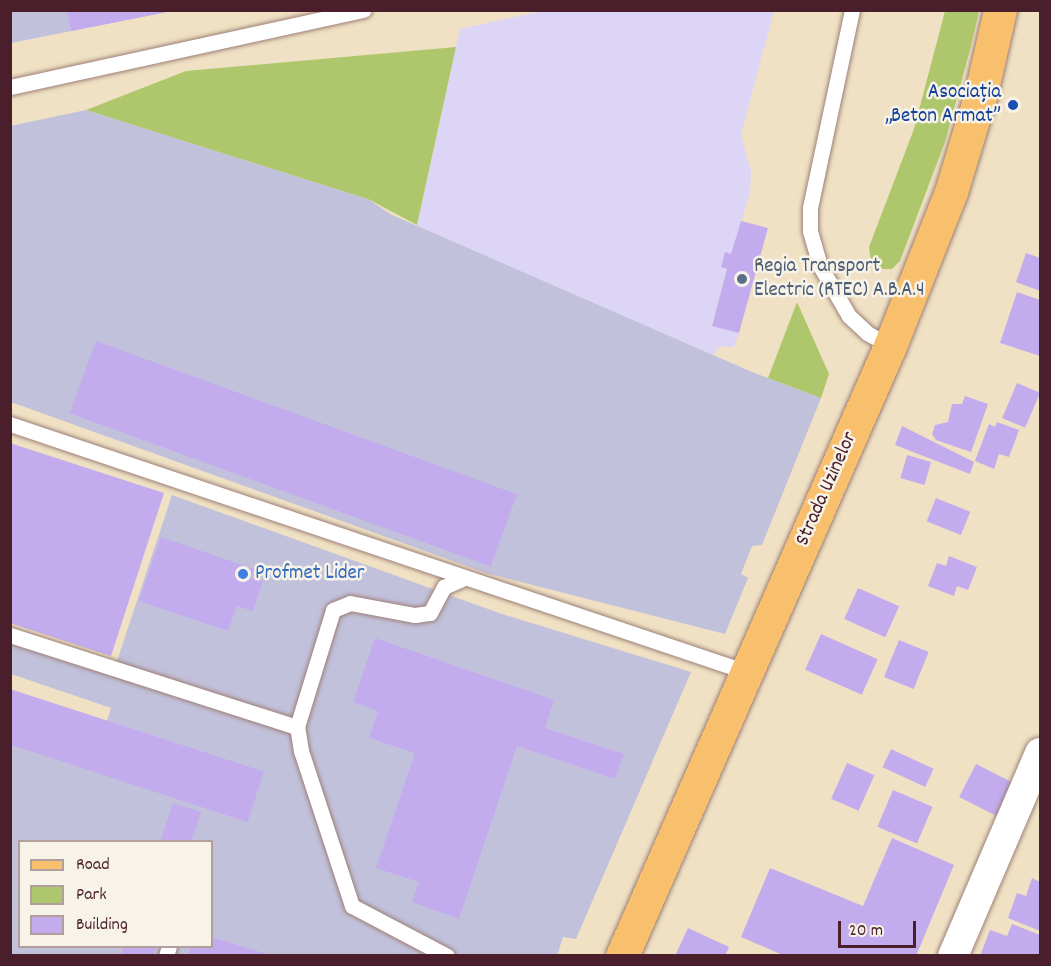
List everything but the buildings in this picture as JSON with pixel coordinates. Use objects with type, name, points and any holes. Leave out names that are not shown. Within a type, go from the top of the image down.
[{"type":"main road","name":"Strada Uzinelor","points":[[622,956],[890,346],[951,192],[981,93],[1000,10]]},
{"type":"street","points":[[953,956],[1041,753]]},
{"type":"lane","points":[[10,87],[364,10]]},
{"type":"lane","points":[[852,10],[810,208],[810,231],[820,266],[849,316],[867,333],[890,346]]},
{"type":"lane","points":[[10,424],[156,470],[191,487],[747,672]]},
{"type":"lane","points":[[447,956],[352,906],[301,751],[297,727],[333,610],[350,603],[415,615],[430,613],[444,587],[462,579]]},
{"type":"lane","points":[[10,635],[297,727]]},
{"type":"shaded area","points":[[11,11],[172,11],[11,43]]},
{"type":"shaded area","points":[[542,11],[774,11],[741,135],[751,171],[750,193],[731,254],[725,253],[721,267],[727,269],[712,325],[739,333],[734,347],[719,347],[713,355],[417,226],[460,29]]},
{"type":"shaded area","points":[[86,110],[368,199],[390,214],[752,372],[821,398],[762,545],[752,546],[741,574],[748,578],[725,634],[489,574],[11,402],[10,126]]},
{"type":"shaded area","points":[[172,495],[502,614],[691,672],[576,939],[563,937],[557,956],[11,955],[11,745],[92,771],[111,708],[11,674],[11,630],[116,664]]},
{"type":"green space","points":[[945,11],[979,11],[945,142],[900,261],[892,269],[881,269],[871,262],[869,247],[914,129]]},
{"type":"green space","points":[[456,47],[417,225],[368,199],[86,110],[186,71]]},
{"type":"green space","points":[[797,302],[829,374],[821,398],[768,378]]},
{"type":"place","name":"Asociația „Beton Armat”","points":[[1013,105]]},
{"type":"place","name":"Regia Transport Electric (RTEC) A.B.A.4","points":[[742,279]]},
{"type":"place","name":"Profmet Lider","points":[[243,574]]}]
